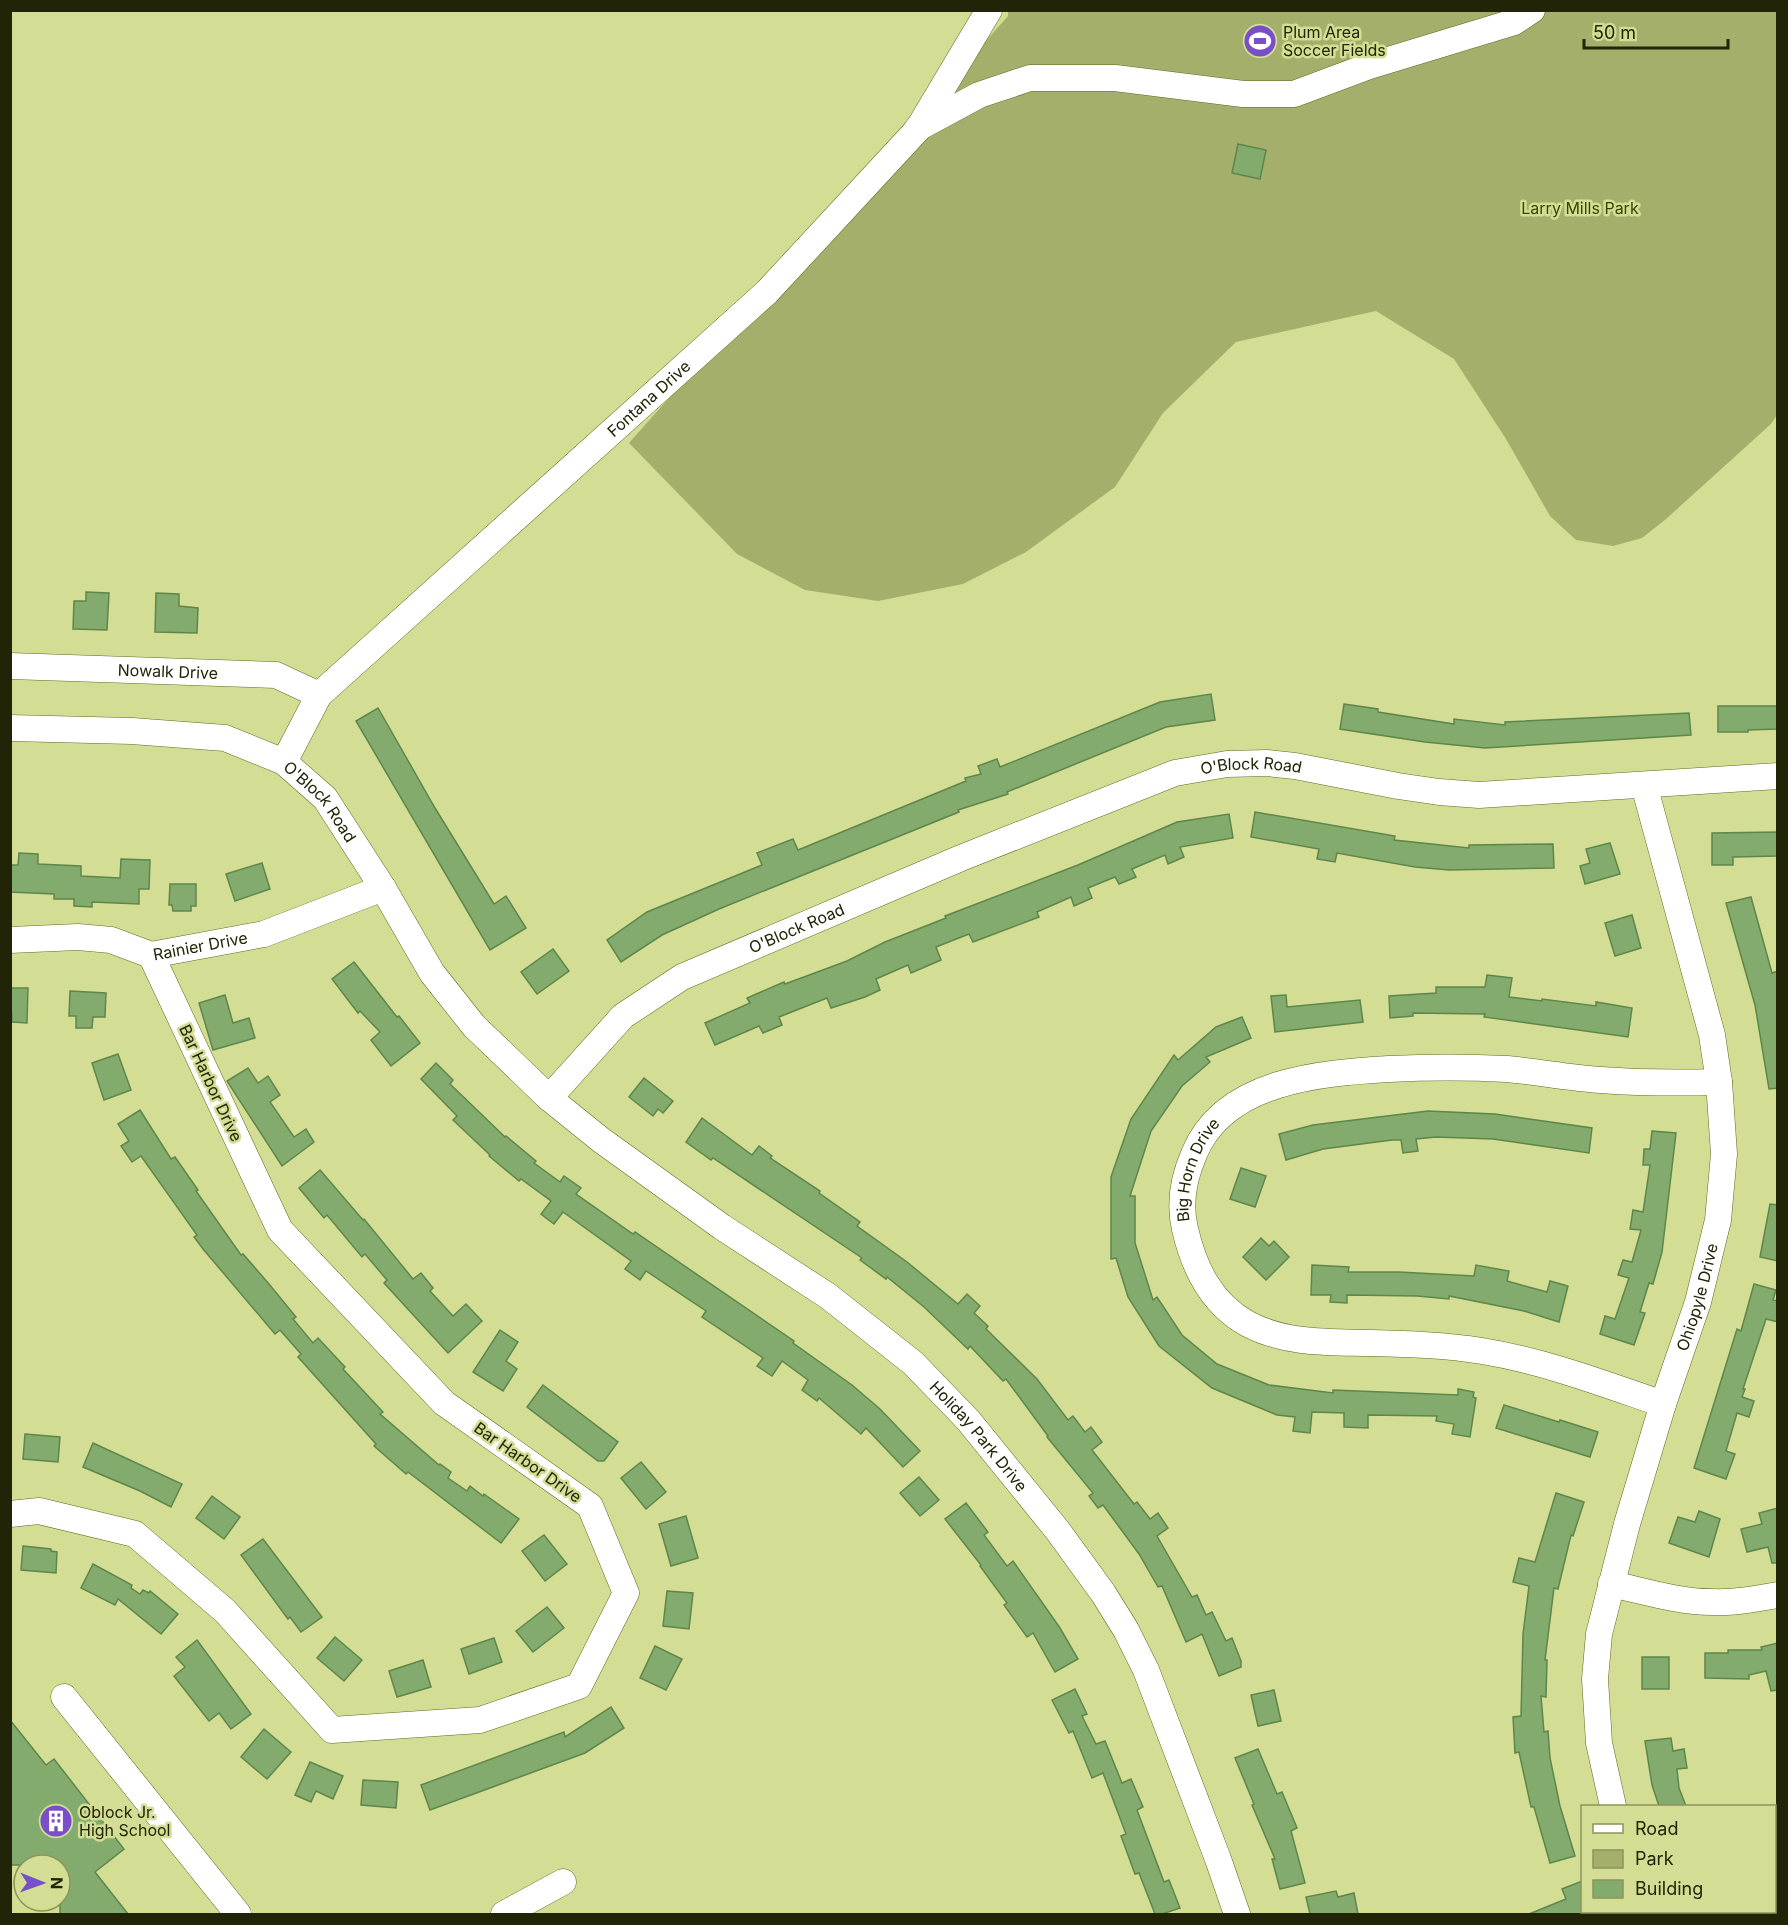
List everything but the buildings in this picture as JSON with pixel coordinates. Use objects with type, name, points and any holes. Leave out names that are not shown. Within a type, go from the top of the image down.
[{"type":"street","name":"Fontana Drive","points":[[284,762],[319,695],[767,292],[918,129],[989,10]]},
{"type":"street","points":[[918,129],[979,95],[1030,78],[1115,78],[1243,94],[1294,94],[1369,66],[1514,22],[1532,10]]},
{"type":"street","name":"Nowalk Drive","points":[[10,666],[276,675],[319,695]]},
{"type":"street","name":"O'Block Road","points":[[10,728],[132,731],[225,738],[284,762],[325,798],[383,888],[432,973],[474,1026],[549,1098],[623,1016],[682,977],[961,858],[1175,773],[1227,764],[1295,766],[1398,786],[1479,795],[1778,776]]},
{"type":"street","name":"Ohiopyle Drive","points":[[1613,1805],[1599,1743],[1595,1679],[1599,1634],[1611,1584],[1663,1404],[1698,1302],[1718,1220],[1724,1154],[1719,1083],[1712,1035],[1644,785]]},
{"type":"street","name":"Rainier Drive","points":[[10,940],[78,937],[111,940],[151,956],[264,934],[383,888]]},
{"type":"street","name":"Bar Harbor Drive","points":[[10,1514],[39,1511],[135,1534],[225,1611],[332,1730],[480,1720],[579,1686],[626,1593],[590,1506],[444,1403],[280,1230],[151,956]]},
{"type":"street","name":"Big Horn Drive","points":[[1663,1404],[1566,1371],[1482,1351],[1438,1345],[1324,1342],[1269,1333],[1247,1323],[1230,1311],[1213,1295],[1199,1274],[1183,1222],[1183,1195],[1188,1168],[1198,1143],[1217,1121],[1238,1103],[1290,1081],[1353,1071],[1472,1067],[1599,1080],[1719,1083]]},
{"type":"street","name":"Holiday Park Drive","points":[[549,1098],[601,1140],[722,1227],[828,1296],[913,1363],[968,1420],[1058,1531],[1103,1593],[1126,1630],[1146,1670],[1237,1914]]},
{"type":"street","points":[[1611,1584],[1682,1600],[1711,1602],[1749,1600],[1778,1595]]},
{"type":"street","points":[[64,1697],[238,1914]]},
{"type":"street","points":[[504,1914],[563,1882]]},
{"type":"green space","name":"Larry Mills Park","points":[[1008,11],[1777,11],[1777,415],[1771,424],[1642,538],[1613,546],[1576,540],[1550,516],[1506,439],[1454,359],[1376,311],[1236,342],[1163,413],[1115,487],[1026,552],[963,584],[878,601],[805,590],[737,554],[629,443],[1008,16]]},
{"type":"place","name":"Plum Area Soccer Fields","points":[[1260,41]]},
{"type":"place","name":"Oblock Jr. High School","points":[[56,1821]]}]
